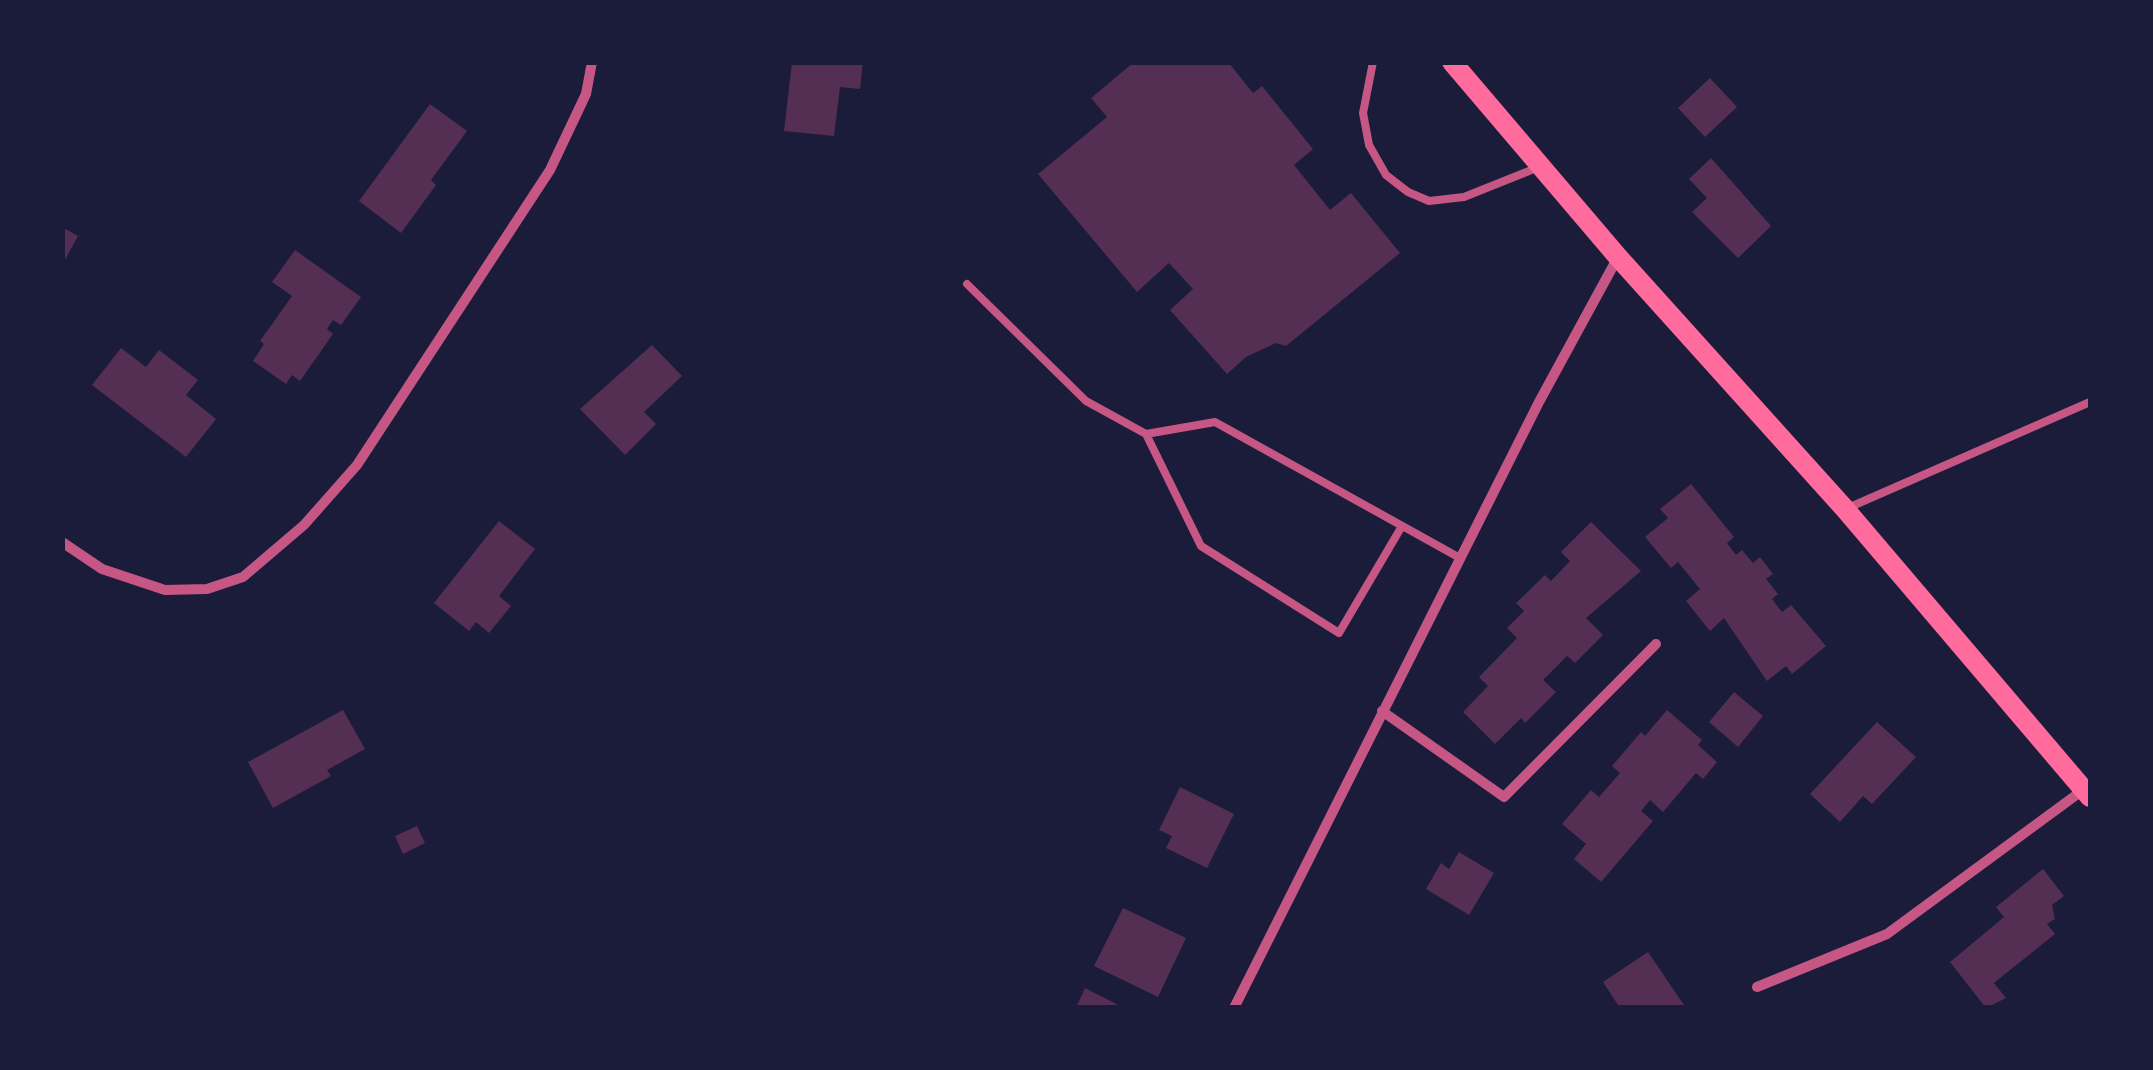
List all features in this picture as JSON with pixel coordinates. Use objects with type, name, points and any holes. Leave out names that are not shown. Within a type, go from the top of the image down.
[{"type":"main road","points":[[1452,62],[1618,257],[1845,509],[2087,793]]},
{"type":"street","points":[[62,542],[102,569],[166,590],[208,590],[243,578],[304,524],[357,465],[550,170],[586,94],[592,62]]},
{"type":"street","points":[[1234,1008],[1382,710],[1618,257]]},
{"type":"street","points":[[1382,710],[1504,797],[1656,644]]},
{"type":"street","points":[[1757,988],[1886,934],[2087,793]]},
{"type":"lane","points":[[1373,62],[1363,112],[1369,145],[1386,176],[1408,192],[1429,201],[1464,196],[1540,166]]},
{"type":"lane","points":[[966,284],[1086,401],[1146,434],[1200,546],[1339,633],[1402,526]]},
{"type":"lane","points":[[1845,509],[2090,402]]},
{"type":"lane","points":[[1146,434],[1215,422],[1460,558]]},
{"type":"building","points":[[792,62],[863,62],[860,89],[840,87],[834,136],[784,131]]},
{"type":"building","points":[[1134,62],[1228,62],[1253,93],[1262,86],[1313,149],[1294,165],[1330,210],[1351,193],[1400,253],[1286,346],[1276,343],[1246,357],[1227,374],[1170,310],[1193,289],[1169,263],[1137,292],[1038,174],[1107,117],[1091,98]]},
{"type":"building","points":[[1710,78],[1737,107],[1705,137],[1678,108]]},
{"type":"building","points":[[430,104],[467,131],[431,180],[436,185],[401,233],[359,201]]},
{"type":"building","points":[[1711,158],[1771,226],[1738,258],[1692,212],[1707,198],[1689,179]]},
{"type":"building","points":[[62,227],[78,236],[62,265]]},
{"type":"building","points":[[295,250],[361,297],[341,325],[333,320],[327,329],[333,334],[300,381],[292,375],[286,384],[253,361],[264,344],[260,341],[292,296],[272,282]]},
{"type":"building","points":[[652,345],[682,376],[644,412],[656,424],[625,455],[580,409]]},
{"type":"building","points":[[121,348],[146,367],[159,350],[198,380],[186,395],[216,419],[186,457],[92,385]]},
{"type":"building","points":[[1691,484],[1734,537],[1727,543],[1736,555],[1742,550],[1753,563],[1760,557],[1773,574],[1766,579],[1778,594],[1772,599],[1782,612],[1791,605],[1826,646],[1792,674],[1786,666],[1767,681],[1724,618],[1710,631],[1686,601],[1700,589],[1678,562],[1671,568],[1645,537],[1668,518],[1660,509]]},
{"type":"building","points":[[499,521],[535,549],[499,596],[511,606],[489,633],[476,622],[469,631],[434,603]]},
{"type":"building","points":[[1591,522],[1641,571],[1586,618],[1603,635],[1575,663],[1567,656],[1543,680],[1556,692],[1525,723],[1521,718],[1495,744],[1463,712],[1488,686],[1479,677],[1517,638],[1507,628],[1524,611],[1516,603],[1545,575],[1551,581],[1570,561],[1561,552]]},
{"type":"building","points":[[1734,692],[1763,716],[1738,747],[1709,722]]},
{"type":"building","points":[[343,710],[365,749],[327,770],[331,776],[273,808],[248,762]]},
{"type":"building","points":[[1667,710],[1702,740],[1698,745],[1717,762],[1703,779],[1696,773],[1663,812],[1650,800],[1641,811],[1653,821],[1601,882],[1574,859],[1586,844],[1562,824],[1591,790],[1599,797],[1620,773],[1612,766],[1641,732],[1645,736]]},
{"type":"building","points":[[1877,722],[1916,757],[1872,804],[1863,796],[1840,822],[1810,794]]},
{"type":"building","points":[[1180,787],[1234,814],[1207,868],[1166,848],[1172,836],[1159,830]]},
{"type":"building","points":[[417,826],[425,843],[403,854],[395,836]]},
{"type":"building","points":[[1459,852],[1494,873],[1469,915],[1426,889],[1441,863],[1449,869]]},
{"type":"building","points":[[2043,869],[2064,896],[2052,905],[2055,919],[2047,924],[2055,934],[1994,983],[2006,998],[1986,1008],[1950,962],[2004,917],[1996,907]]},
{"type":"building","points":[[1123,908],[1186,938],[1158,997],[1094,966]]},
{"type":"building","points":[[1648,952],[1686,1008],[1620,1008],[1603,982]]},
{"type":"building","points":[[1085,988],[1124,1008],[1076,1008]]}]
